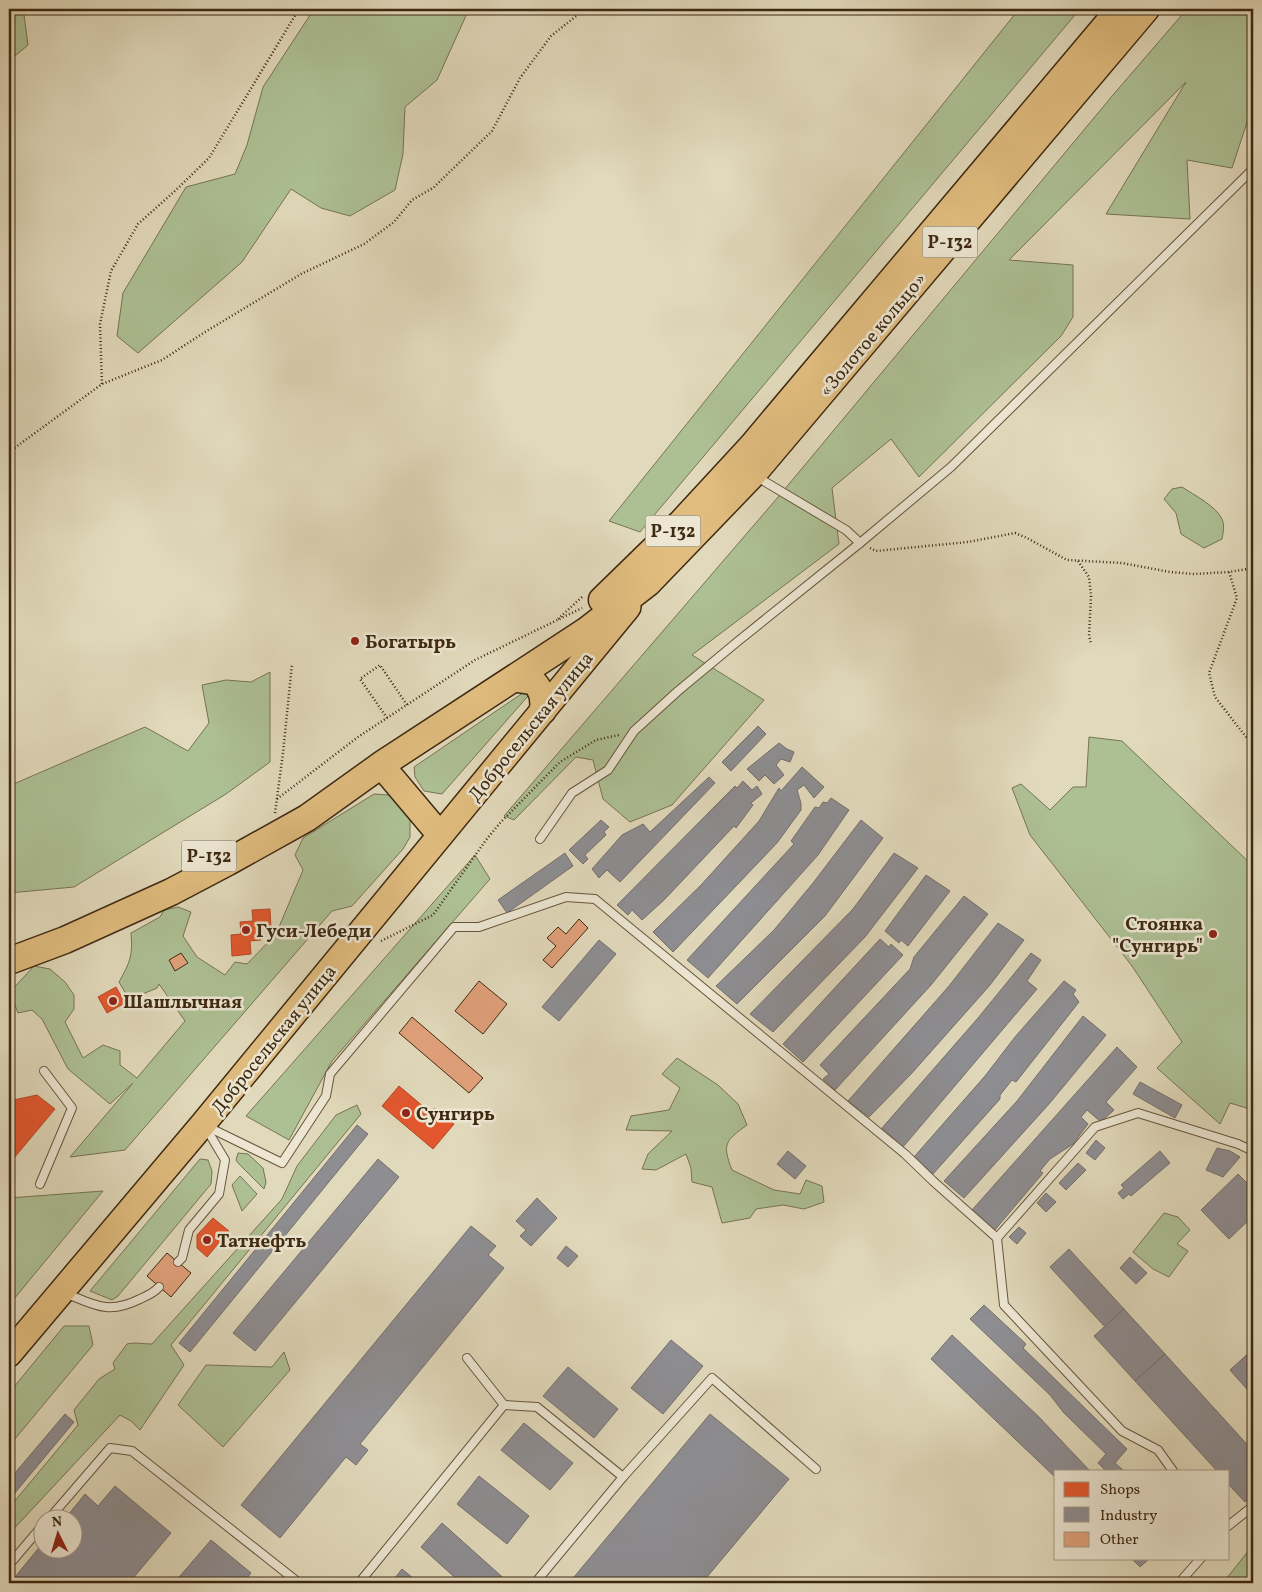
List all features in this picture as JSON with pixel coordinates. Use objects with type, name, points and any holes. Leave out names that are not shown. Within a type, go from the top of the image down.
[{"type":"highway","name":"«Золотое кольцо»","points":[[606,596],[686,517],[752,446],[1120,9]]},
{"type":"highway","name":"«Золотое кольцо»","points":[[648,583],[753,474],[1146,9]]},
{"type":"highway","name":"Р-132","points":[[9,961],[65,940],[171,892],[307,818],[381,765],[586,631],[648,583]]},
{"type":"highway","name":"Р-132","points":[[514,679],[554,645],[606,596]]},
{"type":"highway","name":"Р-132","points":[[9,944],[96,910],[163,879],[275,811],[381,765]]},
{"type":"main road","name":"Добросельская улица","points":[[9,1354],[203,1124],[648,583]]},
{"type":"main road","points":[[514,679],[534,682],[541,689],[543,711]]},
{"type":"main road","points":[[381,765],[440,835]]},
{"type":"lane","points":[[540,839],[572,793],[608,770],[634,731],[708,667],[860,544],[951,467],[1253,170]]},
{"type":"lane","points":[[753,474],[846,530],[860,544]]},
{"type":"lane","points":[[203,1124],[282,1163],[326,1096],[330,1074],[454,927],[479,927],[566,897],[595,899],[905,1154],[997,1238],[1004,1305],[1122,1431],[1158,1450],[1172,1470]]},
{"type":"lane","points":[[40,1184],[72,1108],[44,1071]]},
{"type":"lane","points":[[997,1238],[1095,1127],[1138,1113],[1238,1144],[1253,1151]]},
{"type":"lane","points":[[178,1262],[182,1258],[189,1230],[219,1194],[225,1160],[203,1124]]},
{"type":"lane","points":[[61,1292],[103,1308],[126,1306],[155,1292],[159,1287]]},
{"type":"lane","points":[[467,1358],[504,1406]]},
{"type":"lane","points":[[535,1583],[623,1477],[712,1378],[816,1470]]},
{"type":"lane","points":[[504,1406],[537,1406],[623,1477]]},
{"type":"lane","points":[[358,1583],[504,1406]]},
{"type":"lane","points":[[57,1510],[110,1448],[132,1451],[299,1583]]},
{"type":"lane","points":[[1230,1524],[1252,1507]]},
{"type":"lane","points":[[9,1565],[32,1538]]},
{"type":"lane","points":[[1178,1583],[1199,1560]]},
{"type":"path","points":[[102,384],[100,324],[111,271],[138,224],[208,158],[299,9]]},
{"type":"path","points":[[9,452],[102,384],[162,360],[301,274],[364,244],[394,222],[412,200],[434,188],[492,131],[520,78],[551,36],[585,9]]},
{"type":"path","points":[[860,544],[876,551],[968,542],[1015,533],[1067,560],[1122,563],[1170,572],[1194,574],[1229,572],[1253,568]]},
{"type":"path","points":[[1078,561],[1089,577],[1091,596],[1089,636],[1091,642]]},
{"type":"path","points":[[1229,572],[1237,598],[1209,674],[1214,697],[1253,746]]},
{"type":"path","points":[[275,811],[358,737],[475,660],[606,596]]},
{"type":"path","points":[[275,811],[292,664]]},
{"type":"path","points":[[386,718],[360,679],[380,665],[407,705]]},
{"type":"path","points":[[380,941],[433,915],[490,834],[560,762],[596,740],[634,731]]},
{"type":"green space","points":[[9,9],[25,9],[28,45],[9,61]]},
{"type":"green space","points":[[314,9],[469,9],[437,80],[405,107],[403,154],[395,190],[350,216],[321,208],[291,189],[242,262],[138,353],[117,336],[123,293],[186,187],[235,174],[247,145],[263,87]]},
{"type":"green space","points":[[1019,9],[1080,9],[640,532],[609,521]]},
{"type":"green space","points":[[1187,9],[1253,9],[1253,104],[1232,168],[1187,160],[1190,219],[1106,214],[1186,82],[1009,260],[1073,265],[1073,317],[1061,336],[919,477],[891,439],[832,488],[839,544],[692,655],[764,700],[672,805],[630,822],[603,799],[593,760],[576,757],[514,820],[504,816],[779,496]]},
{"type":"green space","points":[[1182,487],[1204,501],[1219,514],[1224,529],[1222,539],[1204,548],[1181,534],[1176,513],[1164,499],[1172,489]]},
{"type":"green space","points":[[270,672],[270,762],[226,794],[74,887],[9,893],[9,786],[145,727],[188,751],[209,723],[202,685],[226,680],[251,682]]},
{"type":"green space","points":[[533,686],[535,688],[442,794],[424,791],[415,777],[414,767]]},
{"type":"green space","points":[[1089,737],[1122,741],[1253,866],[1253,1110],[1230,1103],[1220,1124],[1157,1068],[1182,1042],[1132,966],[1030,835],[1012,788],[1021,784],[1050,810],[1073,787],[1086,787]]},
{"type":"green space","points":[[374,794],[389,795],[401,802],[410,819],[410,837],[403,849],[352,906],[332,911],[125,1150],[70,1157],[133,1083],[110,1104],[68,1069],[42,1019],[32,1010],[18,1013],[10,992],[34,966],[50,969],[65,982],[74,995],[74,1009],[65,1022],[83,1058],[103,1045],[120,1051],[120,1065],[137,1078],[185,1021],[159,984],[157,988],[138,996],[131,1002],[119,982],[130,959],[132,948],[131,933],[160,917],[164,910],[178,907],[191,912],[183,936],[197,957],[225,975],[235,962],[247,964],[276,934],[303,870],[295,855],[303,838]]},
{"type":"green space","points":[[475,855],[490,879],[332,1061],[289,1140],[246,1116]]},
{"type":"green space","points":[[677,1058],[718,1085],[738,1104],[747,1125],[730,1139],[728,1144],[727,1154],[732,1170],[774,1190],[800,1194],[806,1180],[822,1186],[824,1202],[804,1209],[783,1205],[756,1209],[750,1218],[722,1223],[712,1187],[692,1182],[691,1168],[686,1154],[656,1170],[642,1169],[648,1154],[672,1131],[626,1130],[631,1116],[669,1110],[680,1088],[662,1074]]},
{"type":"green space","points":[[357,1105],[361,1114],[171,1345],[184,1365],[140,1430],[131,1421],[120,1415],[9,1534],[9,1508],[78,1425],[74,1410],[99,1379],[115,1369],[113,1363],[127,1344],[152,1344],[282,1199],[297,1166],[336,1115]]},
{"type":"green space","points":[[238,1153],[248,1154],[263,1168],[266,1182],[264,1189],[238,1163],[236,1160]]},
{"type":"green space","points":[[200,1159],[208,1160],[212,1171],[211,1184],[118,1296],[112,1300],[90,1291]]},
{"type":"green space","points":[[240,1176],[257,1194],[242,1211],[232,1185]]},
{"type":"green space","points":[[103,1191],[9,1305],[9,1198]]},
{"type":"green space","points":[[1164,1213],[1178,1217],[1190,1230],[1177,1244],[1188,1251],[1169,1277],[1153,1269],[1133,1252]]},
{"type":"green space","points":[[64,1326],[89,1326],[93,1345],[9,1446],[9,1393]]},
{"type":"green space","points":[[284,1352],[290,1370],[223,1447],[178,1405],[206,1365],[272,1367]]},
{"type":"green space","points":[[1253,1545],[1253,1571],[1242,1583],[1223,1583]]},
{"type":"building: Shops","points":[[270,909],[271,929],[260,930],[261,940],[250,941],[251,954],[232,956],[231,935],[241,934],[240,922],[253,921],[252,910]]},
{"type":"building: Shops","points":[[116,987],[125,1003],[107,1013],[98,997]]},
{"type":"building: Shops","points":[[399,1086],[431,1113],[434,1108],[454,1124],[433,1149],[382,1106]]},
{"type":"building: Shops","points":[[37,1095],[55,1109],[9,1164],[9,1101]]},
{"type":"building: Shops","points":[[213,1218],[229,1231],[207,1257],[197,1248],[197,1235]]},
{"type":"building: Industry","points":[[758,726],[766,734],[731,771],[722,762]]},
{"type":"building: Industry","points":[[779,743],[794,752],[790,762],[781,759],[776,765],[784,775],[774,784],[765,775],[759,781],[747,769]]},
{"type":"building: Industry","points":[[802,767],[824,787],[814,798],[804,785],[797,790],[801,810],[777,843],[673,952],[653,932],[701,885],[759,821],[779,788],[781,791]]},
{"type":"building: Industry","points":[[709,777],[715,783],[620,882],[607,870],[599,878],[592,869],[622,835],[643,824],[650,832]]},
{"type":"building: Industry","points":[[743,781],[752,790],[757,786],[762,794],[751,803],[753,805],[736,828],[734,826],[664,900],[642,920],[632,910],[628,915],[617,905],[735,786],[737,788]]},
{"type":"building: Industry","points":[[831,798],[849,810],[818,855],[708,978],[687,960],[794,844],[791,841],[815,807],[819,808],[823,802],[827,803]]},
{"type":"building: Industry","points":[[601,820],[609,827],[604,832],[606,835],[585,855],[588,859],[583,864],[569,850]]},
{"type":"building: Industry","points":[[861,820],[883,838],[825,916],[737,1004],[716,986],[774,930]]},
{"type":"building: Industry","points":[[565,853],[573,866],[507,913],[498,900]]},
{"type":"building: Industry","points":[[894,853],[918,868],[865,937],[773,1032],[750,1014],[853,909]]},
{"type":"building: Industry","points":[[926,875],[950,891],[908,946],[901,940],[899,943],[885,931]]},
{"type":"building: Industry","points":[[964,896],[988,914],[931,985],[835,1090],[823,1079],[829,1074],[820,1065],[910,969],[914,957]]},
{"type":"building: Industry","points":[[998,923],[1024,940],[990,985],[912,1073],[869,1117],[848,1101],[949,986]]},
{"type":"building: Industry","points":[[880,939],[889,947],[891,944],[903,955],[803,1062],[783,1044]]},
{"type":"building: Industry","points":[[599,940],[616,954],[559,1021],[542,1007]]},
{"type":"building: Industry","points":[[1031,953],[1041,960],[1027,981],[1037,989],[903,1147],[882,1128],[978,1018]]},
{"type":"building: Industry","points":[[1064,981],[1076,990],[1073,994],[1079,1002],[1016,1082],[1012,1080],[1000,1095],[1000,1099],[933,1174],[914,1157]]},
{"type":"building: Industry","points":[[1083,1016],[1106,1035],[1049,1104],[964,1198],[944,1181],[1017,1101]]},
{"type":"building: Industry","points":[[1117,1047],[1137,1067],[1106,1102],[1114,1110],[1101,1122],[1087,1110],[1081,1117],[1088,1124],[1073,1144],[1050,1159],[1040,1171],[1043,1173],[994,1231],[972,1210]]},
{"type":"building: Industry","points":[[1140,1082],[1182,1105],[1175,1118],[1133,1094]]},
{"type":"building: Industry","points":[[357,1125],[368,1134],[190,1352],[179,1343]]},
{"type":"building: Industry","points":[[1096,1140],[1105,1148],[1095,1160],[1086,1153]]},
{"type":"building: Industry","points":[[1217,1148],[1230,1151],[1240,1157],[1223,1177],[1206,1170]]},
{"type":"building: Industry","points":[[788,1151],[806,1166],[795,1179],[777,1164]]},
{"type":"building: Industry","points":[[1160,1151],[1170,1163],[1131,1196],[1129,1194],[1123,1199],[1118,1193],[1124,1188],[1121,1185]]},
{"type":"building: Industry","points":[[378,1159],[399,1177],[255,1351],[233,1333]]},
{"type":"building: Industry","points":[[1078,1163],[1086,1170],[1066,1190],[1059,1183]]},
{"type":"building: Industry","points":[[1238,1174],[1250,1186],[1247,1190],[1252,1195],[1253,1193],[1253,1216],[1229,1239],[1201,1210]]},
{"type":"building: Industry","points":[[1046,1193],[1056,1202],[1046,1212],[1037,1203]]},
{"type":"building: Industry","points":[[537,1198],[557,1218],[531,1246],[520,1236],[526,1230],[516,1221]]},
{"type":"building: Industry","points":[[471,1226],[496,1246],[488,1255],[504,1268],[360,1444],[368,1450],[356,1465],[346,1457],[280,1538],[241,1505]]},
{"type":"building: Industry","points":[[1019,1227],[1026,1233],[1017,1244],[1009,1237]]},
{"type":"building: Industry","points":[[566,1246],[578,1256],[568,1267],[557,1258]]},
{"type":"building: Industry","points":[[1069,1249],[1124,1309],[1105,1327],[1050,1267]]},
{"type":"building: Industry","points":[[1130,1257],[1147,1273],[1136,1284],[1120,1268]]},
{"type":"building: Industry","points":[[984,1305],[1026,1344],[1023,1348],[1127,1449],[1115,1463],[1123,1470],[1105,1470],[1098,1463],[1106,1454],[1064,1413],[1050,1395],[970,1319]]},
{"type":"building: Industry","points":[[1124,1309],[1165,1354],[1135,1381],[1094,1336]]},
{"type":"building: Industry","points":[[952,1335],[1039,1417],[1089,1470],[1054,1470],[1054,1476],[931,1359]]},
{"type":"building: Industry","points":[[671,1340],[703,1366],[663,1414],[631,1388]]},
{"type":"building: Industry","points":[[1253,1351],[1253,1396],[1230,1370]]},
{"type":"building: Industry","points":[[1165,1354],[1253,1451],[1253,1494],[1245,1502],[1230,1486],[1230,1470],[1216,1470],[1135,1381]]},
{"type":"building: Industry","points":[[568,1367],[618,1409],[594,1438],[543,1396]]},
{"type":"building: Industry","points":[[65,1414],[74,1422],[9,1500],[9,1480]]},
{"type":"building: Industry","points":[[710,1414],[789,1479],[702,1583],[569,1583]]},
{"type":"building: Industry","points":[[524,1423],[573,1463],[550,1490],[501,1450]]},
{"type":"building: Industry","points":[[479,1476],[529,1516],[507,1544],[457,1504]]},
{"type":"building: Industry","points":[[115,1486],[171,1533],[129,1583],[10,1583],[32,1556],[32,1560],[82,1560],[82,1510],[72,1510],[85,1494],[98,1506]]},
{"type":"building: Industry","points":[[442,1523],[509,1583],[461,1583],[421,1547]]},
{"type":"building: Industry","points":[[211,1540],[251,1573],[243,1583],[174,1583]]},
{"type":"building: Industry","points":[[1133,1560],[1148,1560],[1140,1567]]},
{"type":"building: Industry","points":[[402,1569],[419,1583],[391,1583]]},
{"type":"building: Other","points":[[579,919],[588,928],[552,968],[543,960],[556,946],[547,938],[558,927],[566,934]]},
{"type":"building: Other","points":[[181,953],[188,963],[175,971],[169,960]]},
{"type":"building: Other","points":[[479,981],[507,1004],[483,1034],[455,1011]]},
{"type":"building: Other","points":[[412,1017],[483,1078],[469,1093],[399,1033]]},
{"type":"building: Other","points":[[167,1253],[191,1273],[171,1297],[147,1276]]},
{"type":"place","name":"Богатырь","points":[[355,641]]},
{"type":"place","name":"Гуси-Лебеди","points":[[246,930]]},
{"type":"place","name":"Стоянка \"Сунгирь\"","points":[[1213,934]]},
{"type":"place","name":"Шашлычная","points":[[113,1001]]},
{"type":"place","name":"Сунгирь","points":[[406,1113]]},
{"type":"place","name":"Татнефть","points":[[207,1240]]}]
